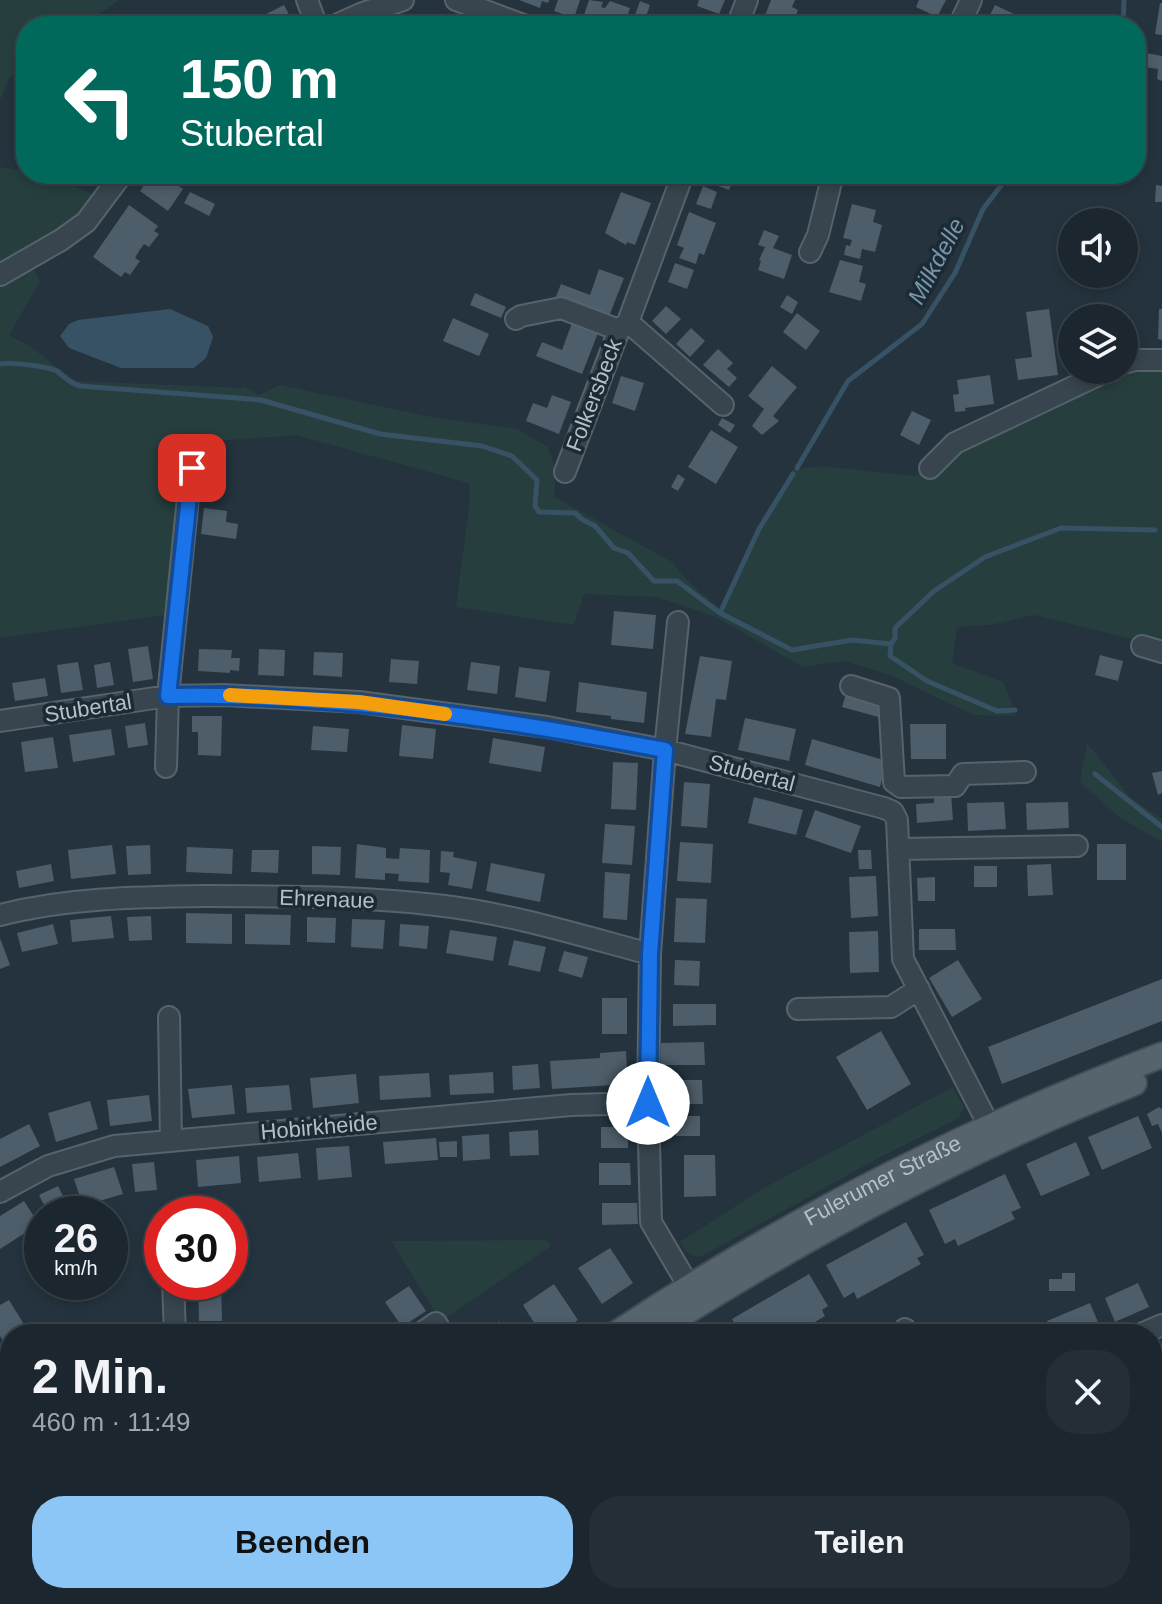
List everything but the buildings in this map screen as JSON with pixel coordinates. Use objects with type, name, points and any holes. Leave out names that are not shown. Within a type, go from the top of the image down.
[{"type":"main road","name":"Fulerumer Straße","points":[[662,1324],[694,1295],[799,1221],[867,1185],[994,1134],[1094,1081],[1162,1055]]},
{"type":"main road","name":"Fulerumer Straße","points":[[994,1134],[1029,1126],[1162,1072]]},
{"type":"main road","name":"Fulerumer Straße","points":[[636,1324],[694,1295]]},
{"type":"street","points":[[361,16],[403,0]]},
{"type":"street","points":[[456,0],[499,16]]},
{"type":"street","points":[[6,272],[86,222],[114,184]]},
{"type":"street","name":"Folkersbeck","points":[[565,472],[679,184]]},
{"type":"street","points":[[810,252],[818,235],[831,184]]},
{"type":"street","points":[[516,319],[561,308],[623,326]]},
{"type":"street","name":"Folkersbeck","points":[[623,326],[723,405]]},
{"type":"street","points":[[1138,360],[1162,360]]},
{"type":"street","points":[[930,468],[955,443],[1079,384]]},
{"type":"street","points":[[166,767],[168,696],[193,448]]},
{"type":"street","points":[[678,622],[650,954],[648,1103],[651,1222],[694,1295]]},
{"type":"street","points":[[1142,646],[1162,652]]},
{"type":"street","points":[[851,686],[889,698],[894,782],[901,787],[955,786],[963,774],[1025,772]]},
{"type":"street","name":"Stubertal","points":[[0,721],[168,696],[224,695],[359,702],[547,727],[665,750],[884,808],[895,816]]},
{"type":"street","points":[[903,717],[901,808],[895,816],[903,959],[994,1134]]},
{"type":"street","points":[[899,849],[1077,846]]},
{"type":"street","name":"Ehrenaue","points":[[0,915],[30,907],[98,898],[326,898],[437,905],[509,917],[650,954]]},
{"type":"street","points":[[798,1009],[891,1007],[919,989]]},
{"type":"street","points":[[169,1017],[171,1141]]},
{"type":"street","name":"Hobirkheide","points":[[0,1192],[48,1166],[114,1146],[571,1105],[648,1103]]},
{"type":"street","points":[[174,1300],[175,1324]]},
{"type":"green space","points":[[0,0],[119,0],[97,16],[16,16],[16,73],[9,78],[0,100]]},
{"type":"green space","points":[[0,167],[16,169],[16,184],[70,184],[99,197],[71,224],[25,253],[40,281],[9,335],[28,345],[76,381],[244,386],[259,395],[280,385],[426,416],[517,429],[548,447],[556,470],[554,497],[674,563],[701,593],[720,608],[792,470],[821,466],[915,476],[1092,384],[1138,384],[1138,368],[1162,365],[1162,645],[1143,634],[1132,639],[1034,615],[990,625],[957,627],[952,663],[1003,682],[1017,716],[973,715],[890,675],[844,661],[803,667],[716,617],[657,597],[584,594],[574,625],[456,607],[470,499],[469,483],[296,435],[190,443],[170,601],[165,615],[0,638]]},
{"type":"green space","points":[[1087,743],[1131,798],[1162,819],[1162,842],[1119,817],[1080,782]]},
{"type":"green space","points":[[953,1087],[964,1107],[959,1118],[886,1154],[702,1256],[692,1255],[680,1242],[764,1188]]},
{"type":"green space","points":[[547,1240],[551,1246],[441,1321],[391,1241]]},
{"type":"water","points":[[170,309],[208,326],[213,337],[206,358],[194,368],[121,368],[69,348],[60,336],[69,324],[78,320]]},
{"type":"waterway","name":"Milkdelle","points":[[1123,16],[1124,0]]},
{"type":"waterway","name":"Milkdelle","points":[[797,468],[848,381],[922,324],[955,273],[983,209],[1002,184]]},
{"type":"waterway","points":[[0,364],[47,368],[80,386],[261,400],[380,434],[482,446],[512,456],[537,480],[535,506],[539,512],[575,513],[595,526],[614,548],[628,553],[654,581],[677,581],[720,613],[792,650],[852,640],[891,644],[890,656],[927,681],[997,711],[1015,710]]},
{"type":"waterway","name":"Milkdelle","points":[[720,613],[759,529],[793,474]]},
{"type":"waterway","points":[[891,644],[895,638],[895,628],[934,591],[985,557],[1061,528],[1155,530]]},
{"type":"waterway","points":[[1095,774],[1162,827]]},
{"type":"slow traffic","points":[[230,695],[359,702],[445,714]]},
{"type":"route","points":[[192,468],[168,696],[224,695],[359,702],[547,727],[665,750],[650,954],[648,1103]]}]
